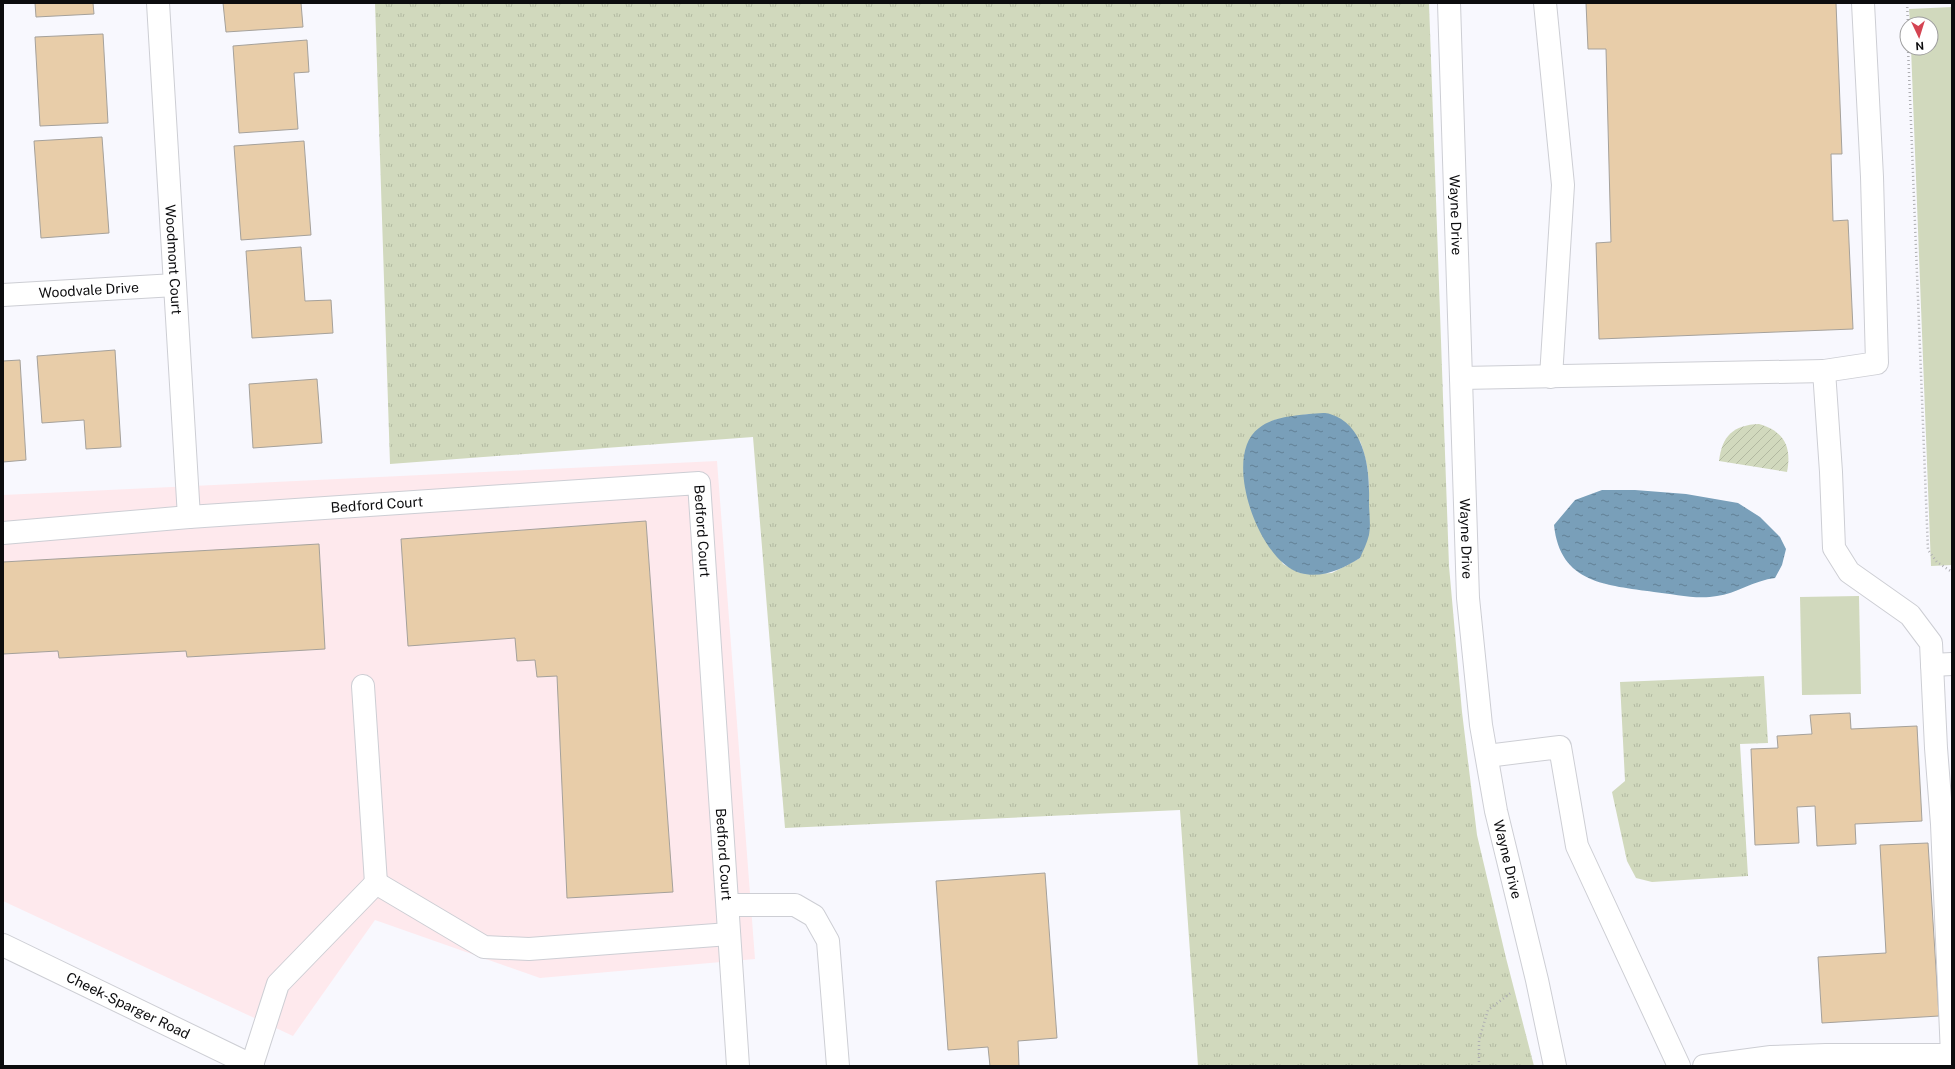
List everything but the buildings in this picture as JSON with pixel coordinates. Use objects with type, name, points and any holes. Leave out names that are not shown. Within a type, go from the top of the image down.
[{"type":"street","name":"Woodmont Court","points":[[158,3],[189,517]]},
{"type":"street","name":"Wayne Drive","points":[[1449,3],[1468,598],[1481,725],[1496,811],[1537,980],[1555,1066]]},
{"type":"street","points":[[1546,3],[1563,185],[1551,377]]},
{"type":"street","points":[[1461,378],[1824,371],[1877,363],[1872,177],[1863,3]]},
{"type":"street","name":"Woodvale Drive","points":[[3,295],[175,285]]},
{"type":"street","points":[[1704,1066],[1787,1057],[1952,1055],[1942,665],[1931,643],[1910,615],[1849,572],[1834,548],[1831,472],[1824,371]]},
{"type":"street","name":"Bedford Court","points":[[189,517],[700,483],[738,1066]]},
{"type":"street","points":[[3,533],[189,517]]},
{"type":"street","points":[[252,1066],[278,984],[376,883],[363,686]]},
{"type":"street","points":[[1486,756],[1560,747],[1577,846],[1679,1066]]},
{"type":"street","points":[[376,883],[484,947],[528,948],[729,934]]},
{"type":"street","points":[[728,905],[795,905],[814,916],[828,941],[838,1066]]},
{"type":"street","name":"Cheek-Sparger Road","points":[[3,945],[252,1066]]},
{"type":"path","points":[[1907,3],[1908,16]]},
{"type":"path","points":[[1908,56],[1928,550],[1937,562],[1952,572]]},
{"type":"path","points":[[1479,1066],[1479,1040],[1488,1010],[1506,996],[1537,980]]},
{"type":"shaded area","points":[[717,461],[755,959],[540,978],[375,920],[293,1036],[3,901],[3,495]]},
{"type":"green space","points":[[375,3],[1429,3],[1449,566],[1462,712],[1477,835],[1506,958],[1534,1066],[1198,1066],[1180,810],[785,828],[753,437],[390,464]],"holes":[[[1309,414],[1360,441],[1368,471],[1369,485],[1369,499],[1360,558],[1332,573],[1300,573],[1283,564],[1246,492],[1244,469],[1246,448],[1274,420]]]},
{"type":"green space","points":[[1952,7],[1952,565],[1931,566],[1911,56],[1939,56],[1939,16],[1909,16],[1909,9]]},
{"type":"green space","points":[[1759,424],[1775,431],[1784,441],[1788,455],[1787,472],[1719,461],[1723,445],[1730,434],[1742,427]]},
{"type":"green space","points":[[1859,596],[1861,694],[1802,695],[1800,597]]},
{"type":"green space","points":[[1764,676],[1768,743],[1740,744],[1748,876],[1652,882],[1636,878],[1627,861],[1612,792],[1625,781],[1620,682]]},
{"type":"water","points":[[1328,413],[1342,420],[1351,428],[1358,439],[1367,463],[1369,490],[1370,531],[1360,558],[1332,572],[1316,575],[1300,573],[1285,564],[1271,549],[1259,529],[1250,506],[1244,483],[1243,460],[1248,441],[1264,424],[1289,416]]},
{"type":"water","points":[[1602,490],[1635,490],[1686,494],[1738,503],[1760,517],[1780,537],[1786,549],[1782,565],[1775,578],[1760,581],[1731,593],[1709,597],[1686,596],[1619,587],[1589,578],[1576,570],[1566,559],[1558,545],[1554,525],[1575,500]]}]
